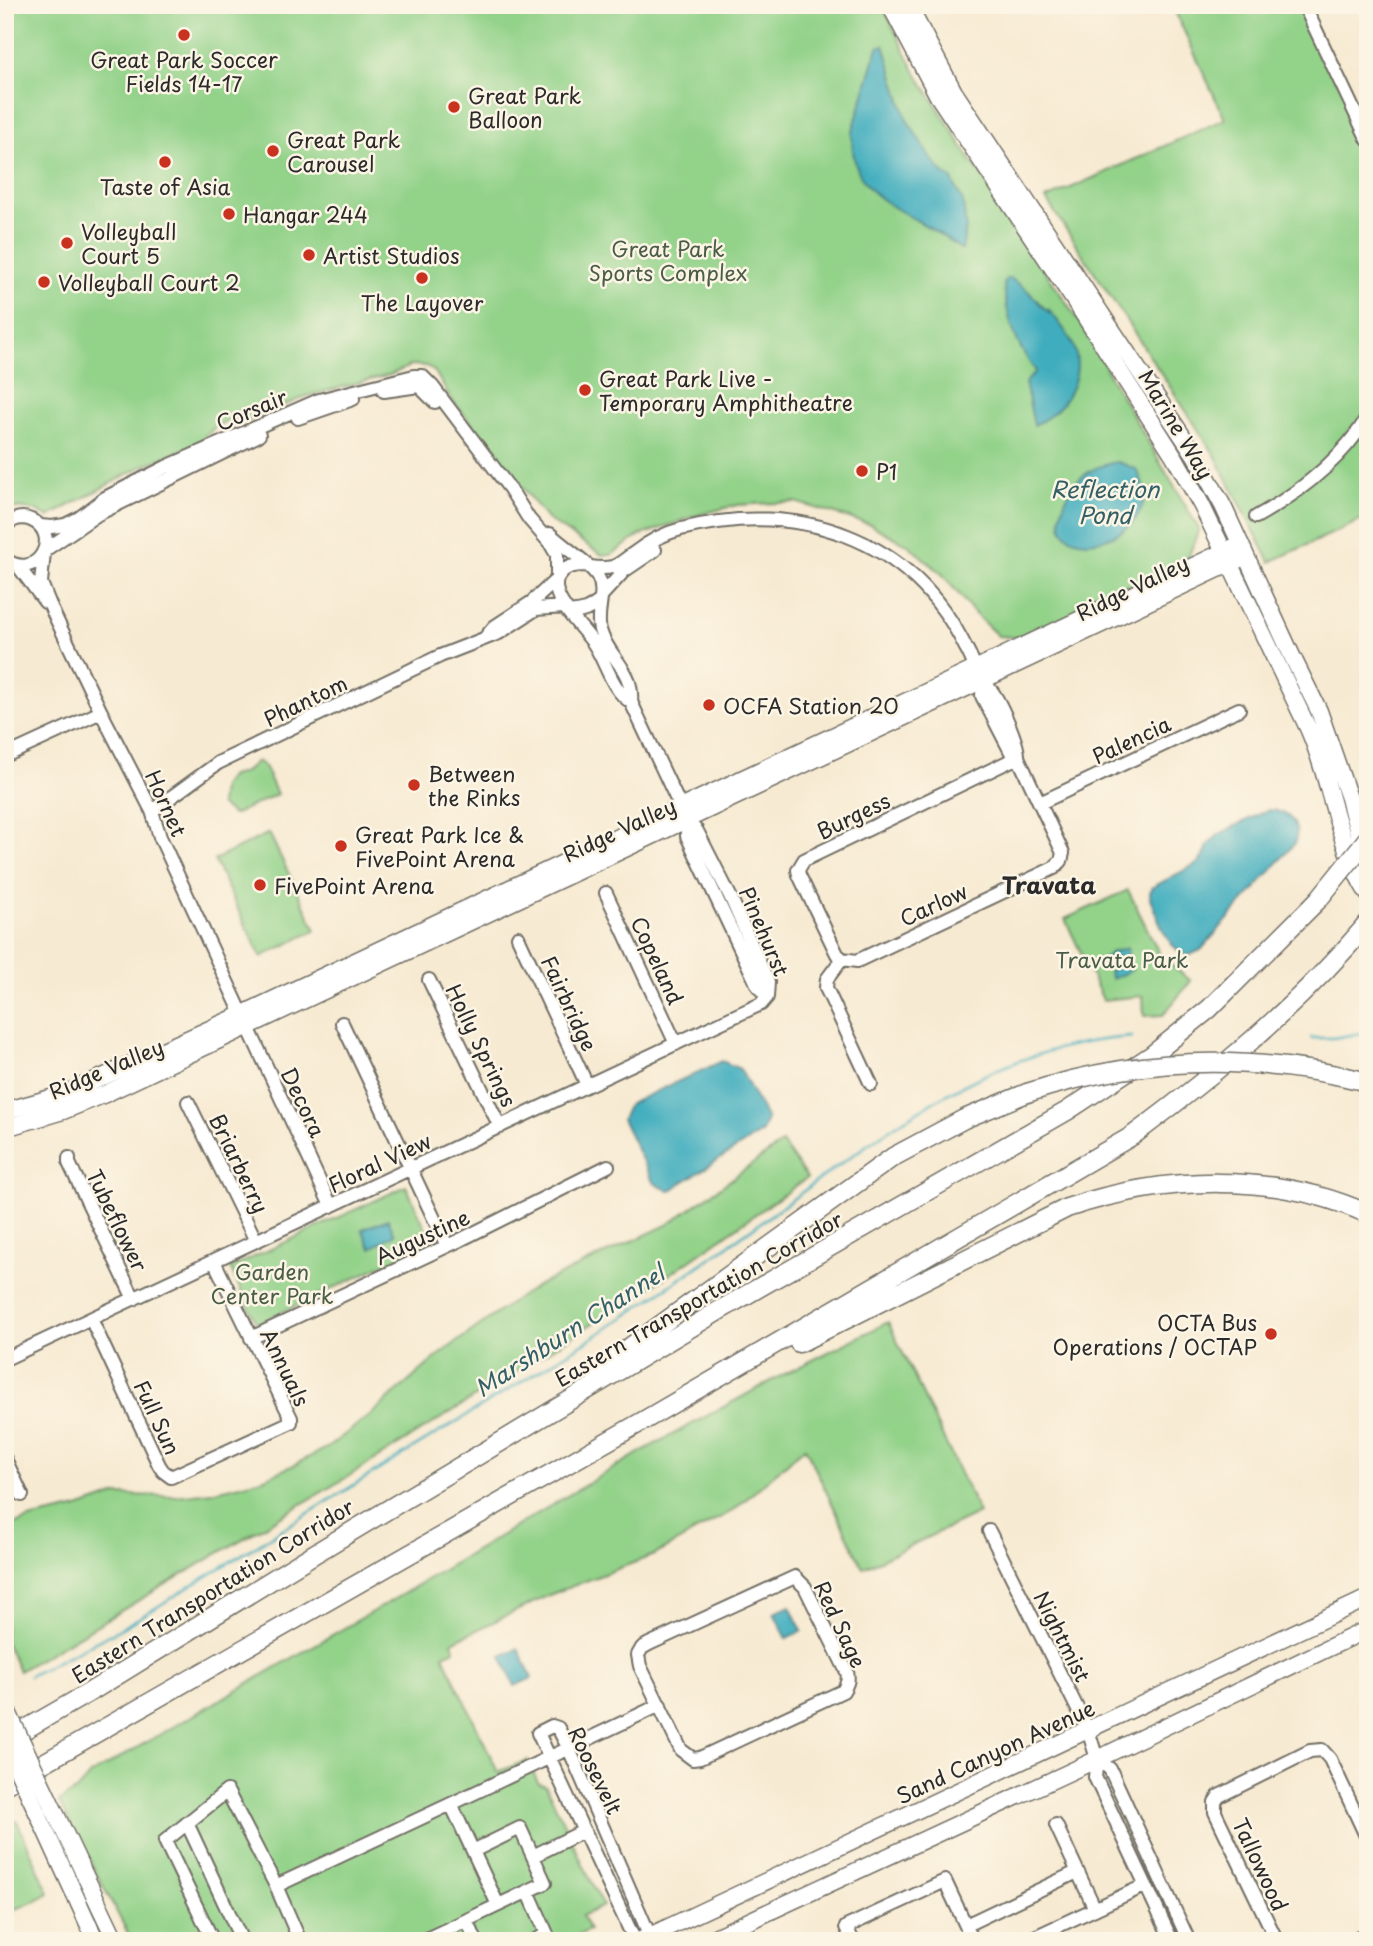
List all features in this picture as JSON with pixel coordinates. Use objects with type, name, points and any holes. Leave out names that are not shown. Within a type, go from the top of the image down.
[{"type":"highway","name":"Eastern Transportation Corridor","points":[[5,1742],[720,1310],[1107,1086],[1152,1055],[1209,1009],[1318,900],[1368,838]]},
{"type":"highway","points":[[5,1785],[743,1363],[1132,1136],[1203,1083],[1262,1033],[1312,985],[1368,923]]},
{"type":"highway","points":[[492,1446],[893,1157],[952,1125],[1027,1093],[1089,1074],[1126,1068],[1212,1062],[1298,1068],[1368,1082]]},
{"type":"highway","points":[[743,1363],[801,1342],[1067,1208],[1102,1196],[1177,1183],[1224,1182],[1270,1187],[1328,1199],[1368,1214]]},
{"type":"main road","name":"Marine Way","points":[[890,5],[938,96],[1082,312],[1174,456],[1202,506],[1320,756],[1346,852],[1368,894]]},
{"type":"main road","name":"Marine Way","points":[[908,5],[954,92],[1195,456],[1223,506],[1324,724],[1346,788],[1368,871]]},
{"type":"main road","name":"Ridge Valley","points":[[5,1128],[63,1111],[102,1087],[1243,550]]},
{"type":"main road","name":"Ridge Valley","points":[[5,1111],[102,1087]]},
{"type":"main road","name":"Sand Canyon Avenue","points":[[644,1939],[1368,1598]]},
{"type":"main road","points":[[706,1941],[1368,1629]]},
{"type":"main road","points":[[6,1708],[96,1941]]},
{"type":"main road","points":[[5,1742],[38,1795],[116,1941]]},
{"type":"street","points":[[1304,5],[1368,140]]},
{"type":"street","name":"Corsair","points":[[5,525],[22,518],[40,526],[65,525],[105,498],[166,467],[319,400],[422,376],[461,423],[529,520],[550,543],[557,555],[556,579]]},
{"type":"street","name":"Corsair","points":[[44,551],[98,514],[200,463],[299,417],[351,400],[419,386],[456,427],[465,432]]},
{"type":"street","points":[[1256,517],[1289,498],[1319,475],[1343,451],[1368,417]]},
{"type":"street","name":"Corsair","points":[[509,489],[565,548],[588,566]]},
{"type":"street","points":[[631,702],[620,694],[595,646],[556,593],[556,579],[566,568],[609,568],[618,565],[652,542],[681,529],[738,520],[783,520],[837,531],[860,541],[905,569],[927,588],[955,626],[980,675]]},
{"type":"street","name":"Hornet","points":[[40,526],[46,538],[41,583],[52,610],[152,811],[160,837],[246,1020]]},
{"type":"street","points":[[567,610],[589,610],[624,571],[694,527]]},
{"type":"street","points":[[10,564],[31,565],[44,551]]},
{"type":"street","name":"Hornet","points":[[10,564],[52,610]]},
{"type":"street","points":[[588,566],[600,579],[598,620],[601,633],[632,688],[631,702],[683,814]]},
{"type":"street","name":"Phantom","points":[[484,639],[494,627],[532,602],[556,579]]},
{"type":"street","name":"Phantom","points":[[152,811],[218,763],[440,656],[499,633],[536,609],[567,610]]},
{"type":"street","name":"Carlow","points":[[842,959],[857,961],[1054,867],[1061,861],[1063,853],[1018,757],[1011,752],[982,696],[980,675]]},
{"type":"street","name":"Palencia","points":[[1040,803],[1239,709]]},
{"type":"street","points":[[5,756],[101,712]]},
{"type":"street","name":"Burgess","points":[[842,959],[836,954],[799,875],[800,864],[1018,757]]},
{"type":"street","name":"Pinehurst","points":[[683,814],[698,833],[730,896],[768,982],[767,997]]},
{"type":"street","name":"Copeland","points":[[606,893],[676,1044]]},
{"type":"street","name":"Fairbridge","points":[[518,937],[587,1086]]},
{"type":"street","points":[[842,959],[827,979],[826,988],[872,1084]]},
{"type":"street","name":"Holly Springs","points":[[429,980],[500,1126]]},
{"type":"street","name":"Floral View","points":[[5,1359],[761,1004],[767,997]]},
{"type":"street","name":"Decora","points":[[246,1020],[331,1206]]},
{"type":"street","points":[[342,1023],[447,1246]]},
{"type":"street","name":"Briarberry","points":[[188,1102],[256,1241]]},
{"type":"street","name":"Tubeflower","points":[[69,1158],[69,1163],[134,1298]]},
{"type":"street","name":"Augustine","points":[[251,1338],[447,1246],[608,1166]]},
{"type":"street","name":"Annuals","points":[[214,1261],[292,1420],[223,1454]]},
{"type":"street","name":"Full Sun","points":[[91,1319],[163,1471],[171,1477],[223,1454]]},
{"type":"street","points":[[5,1459],[22,1495]]},
{"type":"street","name":"Nightmist","points":[[989,1531],[1088,1730],[1097,1759],[1095,1777],[1172,1941]]},
{"type":"street","name":"Red Sage","points":[[795,1577],[805,1587],[849,1679],[843,1691],[700,1758],[692,1759],[681,1750],[660,1706],[640,1666],[638,1655],[642,1648],[795,1577]]},
{"type":"street","points":[[276,1886],[660,1706]]},
{"type":"street","name":"Roosevelt","points":[[552,1726],[558,1728],[569,1749],[644,1939],[584,1831],[538,1733],[552,1726]]},
{"type":"street","name":"Tallowood","points":[[1277,1941],[1215,1811],[1215,1802],[1224,1793],[1310,1751],[1322,1750],[1330,1759],[1368,1840]]},
{"type":"street","name":"Nightmist","points":[[1097,1759],[1110,1769],[1189,1941]]},
{"type":"street","points":[[213,1941],[165,1841],[227,1791],[276,1886],[300,1941]]},
{"type":"street","points":[[451,1804],[498,1905]]},
{"type":"street","points":[[187,1823],[242,1941]]},
{"type":"street","points":[[1056,1825],[1095,1909]]},
{"type":"street","points":[[422,1941],[545,1883],[520,1828],[473,1851]]},
{"type":"street","points":[[533,1856],[584,1831]]},
{"type":"street","points":[[966,1925],[1077,1872]]},
{"type":"street","points":[[853,1941],[846,1927],[945,1881],[973,1941]]},
{"type":"street","points":[[1026,1941],[1146,1885]]},
{"type":"street","points":[[528,1891],[547,1934],[534,1941]]},
{"type":"street","points":[[467,1920],[476,1941]]},
{"type":"street","points":[[1351,1941],[1368,1933]]},
{"type":"green space","name":"Great Park Sports Complex","points":[[5,5],[882,5],[915,71],[1100,353],[1108,373],[1199,529],[1187,561],[1022,638],[998,636],[975,614],[943,575],[907,544],[869,524],[795,502],[737,505],[698,515],[639,536],[611,555],[602,555],[547,519],[451,399],[435,372],[426,366],[412,365],[390,375],[307,396],[248,421],[233,419],[215,427],[198,443],[139,468],[48,517],[34,510],[14,508],[5,491]]},
{"type":"green space","points":[[1172,5],[1304,5],[1368,142],[1368,517],[1270,562],[1215,455],[1046,199],[1225,119]]},
{"type":"green space","points":[[257,761],[264,766],[277,794],[233,815],[220,805],[222,787],[231,776],[243,773]]},
{"type":"green space","name":"FivePoint Arena","points":[[269,833],[316,930],[261,957],[214,860]]},
{"type":"green space","name":"Travata Park","points":[[1128,890],[1161,957],[1191,981],[1163,1015],[1144,1016],[1143,996],[1103,1000],[1065,919]]},
{"type":"green space","points":[[782,1143],[807,1178],[660,1281],[349,1476],[19,1671],[5,1642],[5,1528],[115,1495],[176,1496],[212,1492],[260,1480],[294,1465],[327,1448],[373,1413],[440,1354],[515,1300],[537,1286],[669,1224]]},
{"type":"green space","name":"Garden Center Park","points":[[406,1186],[432,1242],[257,1324],[230,1268]]},
{"type":"green space","points":[[888,1322],[979,1513],[863,1568],[805,1447],[734,1510],[654,1555],[549,1595],[452,1642],[455,1650],[443,1655],[498,1772],[528,1760],[538,1783],[546,1786],[603,1906],[582,1916],[589,1930],[566,1941],[132,1941],[59,1802],[77,1790],[90,1775],[396,1598],[644,1450]]},
{"type":"green space","points":[[17,1821],[49,1893],[5,1913],[5,1823]]},
{"type":"water","points":[[884,45],[907,120],[930,157],[952,180],[963,202],[966,228],[962,250],[878,197],[869,188],[856,166],[852,134],[878,47]]},
{"type":"water","points":[[1010,278],[1027,290],[1049,313],[1049,310],[1069,337],[1077,359],[1074,383],[1069,394],[1054,412],[1034,425],[1025,383],[1036,371],[1022,351],[1009,319],[1004,284],[1006,279]]},
{"type":"water","name":"Reflection Pond","points":[[1118,462],[1136,469],[1144,494],[1138,515],[1122,531],[1102,540],[1082,542],[1067,535],[1061,519],[1073,486],[1089,472]]},
{"type":"water","points":[[1267,810],[1281,812],[1291,819],[1296,829],[1295,843],[1201,950],[1188,956],[1180,952],[1160,924],[1150,899],[1153,887],[1198,863],[1208,845],[1219,834]]},
{"type":"water","points":[[1127,948],[1128,954],[1117,958],[1121,964],[1129,962],[1132,970],[1112,979],[1109,972],[1115,967],[1112,961],[1103,966],[1099,962],[1111,953]]},
{"type":"water","points":[[722,1061],[740,1069],[767,1119],[762,1132],[669,1191],[653,1182],[622,1119],[629,1104]]},
{"type":"water","points":[[388,1219],[395,1234],[371,1248],[362,1229]]},
{"type":"water","points":[[790,1606],[802,1631],[787,1639],[774,1613]]},
{"type":"water","points":[[518,1648],[532,1678],[515,1686],[501,1656]]},
{"type":"waterway","name":"Marshburn Channel","points":[[1311,1038],[1333,1038],[1368,1032]]},
{"type":"waterway","name":"Marshburn Channel","points":[[29,1676],[149,1612],[600,1333],[732,1243],[858,1151],[942,1097],[985,1075],[1031,1057],[1080,1044],[1132,1037]]},
{"type":"railway","points":[[1364,5],[1368,14]]},
{"type":"place","name":"Great Park Soccer Fields 14-17","points":[[184,35]]},
{"type":"place","name":"Great Park Balloon","points":[[454,107]]},
{"type":"place","name":"Great Park Carousel","points":[[273,151]]},
{"type":"place","name":"Taste of Asia","points":[[165,162]]},
{"type":"place","name":"Hangar 244","points":[[229,214]]},
{"type":"place","name":"Volleyball Court 5","points":[[67,243]]},
{"type":"place","name":"Artist Studios","points":[[309,255]]},
{"type":"place","name":"The Layover","points":[[422,278]]},
{"type":"place","name":"Volleyball Court 2","points":[[44,282]]},
{"type":"place","name":"Great Park Live - Temporary Amphitheatre","points":[[585,390]]},
{"type":"place","name":"P1","points":[[862,471]]},
{"type":"place","name":"OCFA Station 20","points":[[709,705]]},
{"type":"place","name":"Between the Rinks","points":[[414,785]]},
{"type":"place","name":"Great Park Ice & FivePoint Arena","points":[[341,846]]},
{"type":"place","name":"FivePoint Arena","points":[[260,885]]},
{"type":"place","name":"OCTA Bus Operations / OCTAP","points":[[1271,1334]]},
{"type":"district","name":"Travata","points":[[1049,884]]}]
